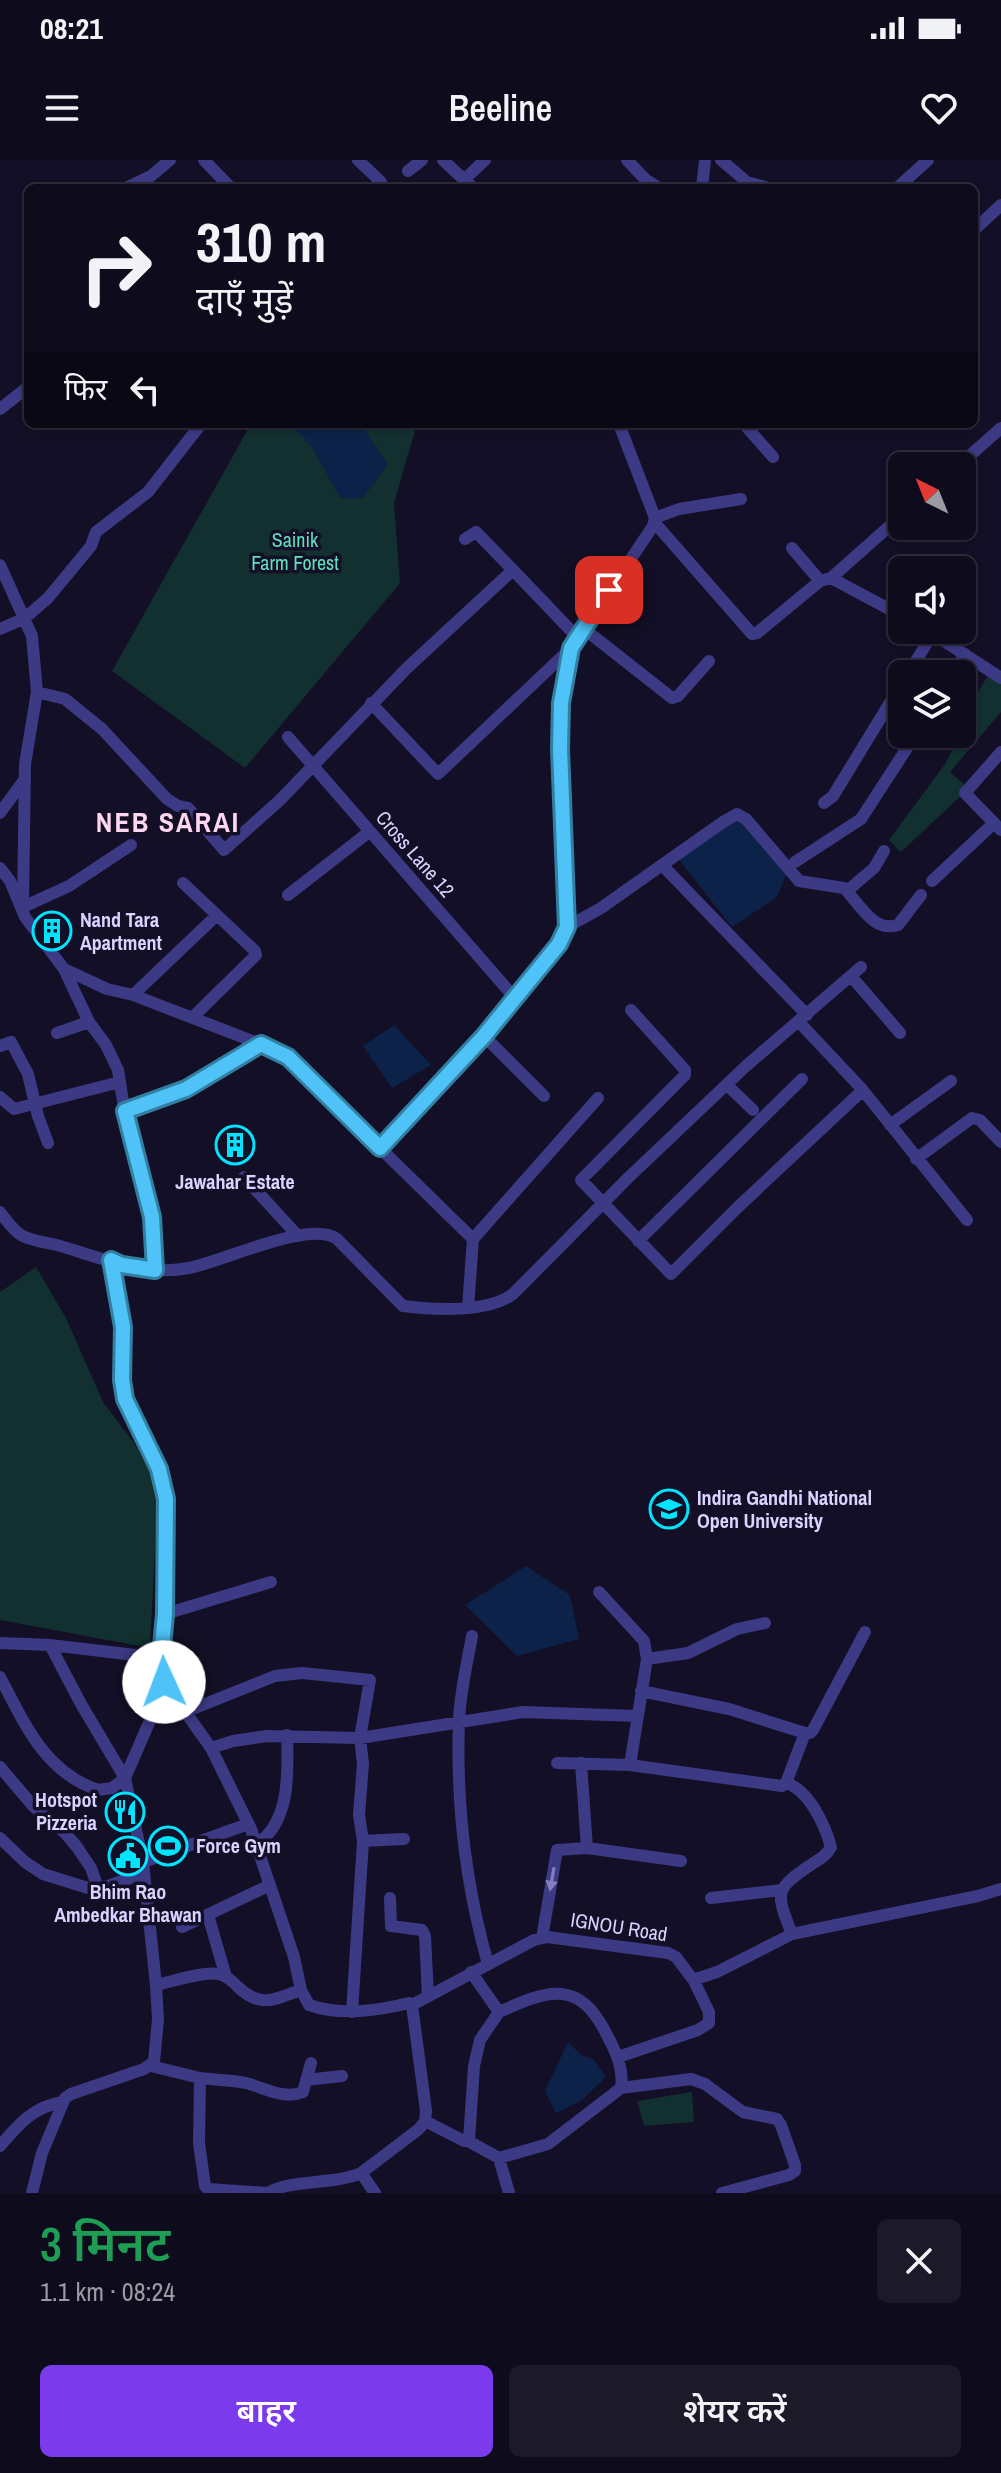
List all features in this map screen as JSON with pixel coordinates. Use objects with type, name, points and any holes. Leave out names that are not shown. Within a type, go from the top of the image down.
[{"type":"street","points":[[134,184],[151,176],[170,160]]},
{"type":"street","points":[[204,160],[227,184]]},
{"type":"street","points":[[358,160],[381,182],[379,184]]},
{"type":"street","points":[[408,171],[422,160]]},
{"type":"street","points":[[443,160],[469,183],[485,160]]},
{"type":"street","points":[[627,160],[653,184]]},
{"type":"street","points":[[702,184],[705,160]]},
{"type":"street","points":[[721,160],[747,182],[754,184]]},
{"type":"street","points":[[901,184],[928,160]]},
{"type":"street","points":[[151,176],[157,184]]},
{"type":"street","points":[[978,226],[1001,205]]},
{"type":"street","points":[[0,409],[24,390]]},
{"type":"street","points":[[0,629],[25,618],[48,598],[91,546],[96,532],[148,492],[198,428]]},
{"type":"street","points":[[618,428],[655,520],[752,634],[825,580],[888,527]]},
{"type":"street","points":[[748,428],[773,457]]},
{"type":"street","points":[[974,452],[1001,428]]},
{"type":"street","points":[[371,703],[438,774],[553,668],[577,638],[655,520],[679,509],[741,499]]},
{"type":"street","points":[[465,539],[476,532],[577,638],[672,698],[678,696],[709,661]]},
{"type":"street","points":[[792,548],[825,580],[888,609]]},
{"type":"street","points":[[0,565],[32,636],[37,692],[25,764],[25,917],[64,969],[89,1022],[112,1057],[152,1217],[155,1270]]},
{"type":"street","points":[[37,692],[65,699],[102,729],[167,799],[190,811],[223,849],[280,800],[371,703],[513,570]]},
{"type":"street","points":[[380,1148],[484,1036],[559,944],[567,927],[561,703],[577,638]]},
{"type":"street","points":[[950,644],[1001,678]]},
{"type":"street","points":[[961,660],[965,654]]},
{"type":"street","points":[[824,803],[833,796],[888,706]]},
{"type":"street","name":"Cross Lane 12","points":[[288,737],[514,997]]},
{"type":"street","points":[[795,862],[861,819],[907,748]]},
{"type":"street","points":[[932,881],[997,827],[965,793],[1001,752]]},
{"type":"street","points":[[0,813],[25,779]]},
{"type":"street","points":[[567,927],[601,908],[737,814],[746,819],[799,881],[836,885],[847,891],[874,921],[894,927],[921,895]]},
{"type":"street","points":[[288,895],[369,832]]},
{"type":"street","points":[[23,907],[69,886],[131,845]]},
{"type":"street","points":[[847,891],[874,868],[884,851]]},
{"type":"street","points":[[662,865],[803,1018],[967,1220]]},
{"type":"street","points":[[0,868],[5,886],[23,907]]},
{"type":"street","points":[[183,883],[256,955],[193,1017]]},
{"type":"street","points":[[133,995],[216,916]]},
{"type":"street","points":[[64,969],[107,989],[193,1017],[288,1057],[473,1239]]},
{"type":"street","points":[[2,1218],[22,1236],[122,1265],[155,1270],[198,1266],[298,1236],[325,1233],[333,1236],[403,1306],[468,1308],[500,1302],[513,1294],[628,1178],[727,1085],[856,971],[900,1033]]},
{"type":"street","points":[[631,1010],[686,1072],[581,1180],[671,1274],[863,1090]]},
{"type":"street","points":[[57,1033],[89,1022]]},
{"type":"street","points":[[484,1036],[544,1096]]},
{"type":"street","points":[[0,1046],[11,1042],[28,1074],[48,1143]]},
{"type":"street","points":[[125,1111],[186,1089],[261,1044]]},
{"type":"street","points":[[638,1241],[802,1079]]},
{"type":"street","points":[[890,1125],[951,1081]]},
{"type":"street","points":[[0,1097],[14,1109],[120,1082]]},
{"type":"street","points":[[727,1085],[753,1110]]},
{"type":"street","points":[[468,1308],[473,1239],[598,1098]]},
{"type":"street","points":[[916,1159],[972,1118],[984,1124],[1001,1142]]},
{"type":"street","points":[[244,1177],[298,1236]]},
{"type":"street","points":[[111,1260],[123,1327],[122,1380],[125,1399],[159,1469],[166,1499],[165,1614],[161,1658],[165,1686],[211,1748],[248,1824],[294,1957],[301,1990],[309,2005],[327,2011],[352,2012],[412,2005],[425,2121],[419,2129],[361,2173],[349,2178],[311,2188],[281,2187],[268,2193],[208,2189],[199,2143],[200,2078]]},
{"type":"street","points":[[165,1614],[271,1582]]},
{"type":"street","points":[[599,1592],[644,1641],[647,1659],[630,1765]]},
{"type":"street","points":[[647,1659],[688,1653],[737,1629],[765,1623]]},
{"type":"street","points":[[641,1691],[729,1709],[805,1733],[813,1730],[865,1632]]},
{"type":"street","points":[[472,1636],[459,1721],[464,1836],[474,1913],[488,1964]]},
{"type":"street","points":[[0,1643],[50,1645],[161,1658]]},
{"type":"street","points":[[50,1645],[125,1778],[144,1868],[156,1985],[158,2019],[155,2056],[151,2066]]},
{"type":"street","points":[[185,1712],[275,1676],[302,1673],[370,1680],[360,1738],[363,1764],[359,1815],[363,1841],[352,2012]]},
{"type":"street","points":[[0,1677],[29,1735],[64,1771],[98,1790],[112,1788],[125,1778],[165,1686]]},
{"type":"street","points":[[211,1748],[233,1741],[287,1735],[360,1738],[523,1712],[637,1716]]},
{"type":"street","points":[[786,1783],[805,1733]]},
{"type":"street","points":[[257,1844],[270,1833],[288,1785],[287,1735]]},
{"type":"street","points":[[557,1763],[630,1765],[776,1787],[786,1783],[793,1786],[807,1798],[831,1847],[827,1854],[795,1875],[782,1890],[779,1901],[792,1934]]},
{"type":"street","points":[[581,1763],[587,1848]]},
{"type":"street","points":[[0,1767],[34,1807],[77,1847],[91,1868],[98,1888]]},
{"type":"street","points":[[0,1838],[43,1874],[88,1888],[98,1888],[248,1824]]},
{"type":"street","points":[[363,1841],[404,1839]]},
{"type":"street","points":[[542,1938],[557,1850],[587,1848],[681,1861]]},
{"type":"street","points":[[182,1927],[270,1885]]},
{"type":"street","points":[[618,2057],[698,2030],[709,2023],[709,2012],[693,1979],[714,1973],[792,1934],[1001,1889]]},
{"type":"street","points":[[711,1898],[782,1890]]},
{"type":"street","points":[[390,1898],[391,1926],[422,1930],[425,1936],[428,1996]]},
{"type":"street","points":[[208,1915],[226,1977]]},
{"type":"street","name":"IGNOU Road","points":[[412,2005],[542,1938],[668,1953],[676,1957],[693,1979]]},
{"type":"street","points":[[471,1972],[499,2012]]},
{"type":"street","points":[[156,1985],[214,1973],[226,1977],[258,2001],[265,2002],[301,1990]]},
{"type":"street","points":[[468,2141],[474,2066],[480,2040],[499,2012],[537,1995],[558,1993],[575,1997],[595,2014],[618,2057],[621,2088]]},
{"type":"street","points":[[32,2193],[42,2153],[62,2102],[71,2094],[151,2066],[200,2078],[245,2083],[288,2095],[303,2092],[311,2063]]},
{"type":"street","points":[[306,2080],[342,2076]]},
{"type":"street","points":[[425,2121],[499,2158],[548,2144],[621,2088],[691,2079],[705,2084],[743,2112],[777,2119],[791,2151],[795,2171],[789,2175],[722,2193]]},
{"type":"street","points":[[0,2146],[32,2113],[49,2104],[62,2102]]},
{"type":"street","points":[[499,2158],[509,2193]]},
{"type":"street","points":[[361,2173],[375,2193]]},
{"type":"green space","name":"Sainik Farm Forest","points":[[249,428],[416,428],[394,503],[400,583],[245,768],[112,671]]},
{"type":"green space","points":[[990,672],[1001,680],[1001,712],[976,741],[976,696]]},
{"type":"green space","points":[[953,748],[970,748],[950,772],[966,786],[966,791],[901,852],[889,840]]},
{"type":"green space","points":[[36,1267],[66,1318],[103,1402],[134,1443],[156,1483],[150,1648],[0,1620],[0,1292]]},
{"type":"green space","points":[[692,2092],[694,2122],[644,2126],[637,2101]]},
{"type":"water","points":[[294,428],[363,428],[388,464],[363,498],[340,498],[312,447]]},
{"type":"water","points":[[739,811],[789,868],[777,897],[732,927],[676,856]]},
{"type":"water","points":[[394,1025],[431,1065],[392,1088],[363,1046]]},
{"type":"water","points":[[526,1566],[570,1595],[579,1639],[517,1656],[465,1605]]},
{"type":"water","points":[[568,2042],[581,2055],[593,2059],[606,2077],[582,2100],[556,2113],[545,2091]]},
{"type":"place","name":"Nand Tara Apartment","points":[[52,931]]},
{"type":"place","name":"Jawahar Estate","points":[[235,1145]]},
{"type":"place","name":"Indira Gandhi National Open University","points":[[669,1509]]},
{"type":"place","name":"Hotspot Pizzeria","points":[[125,1812]]},
{"type":"place","name":"Force Gym","points":[[168,1846]]},
{"type":"place","name":"Bhim Rao Ambedkar Bhawan","points":[[128,1856]]},
{"type":"district","name":"NEB SARAI","points":[[168,822]]},
{"type":"route","points":[[164,1682],[161,1658],[165,1614],[166,1499],[159,1469],[125,1399],[122,1380],[123,1327],[111,1260],[122,1265],[155,1270],[152,1217],[125,1111],[172,1096],[261,1044],[288,1057],[380,1148],[475,1046],[559,944],[567,927],[561,703],[571,648],[609,590]]}]
